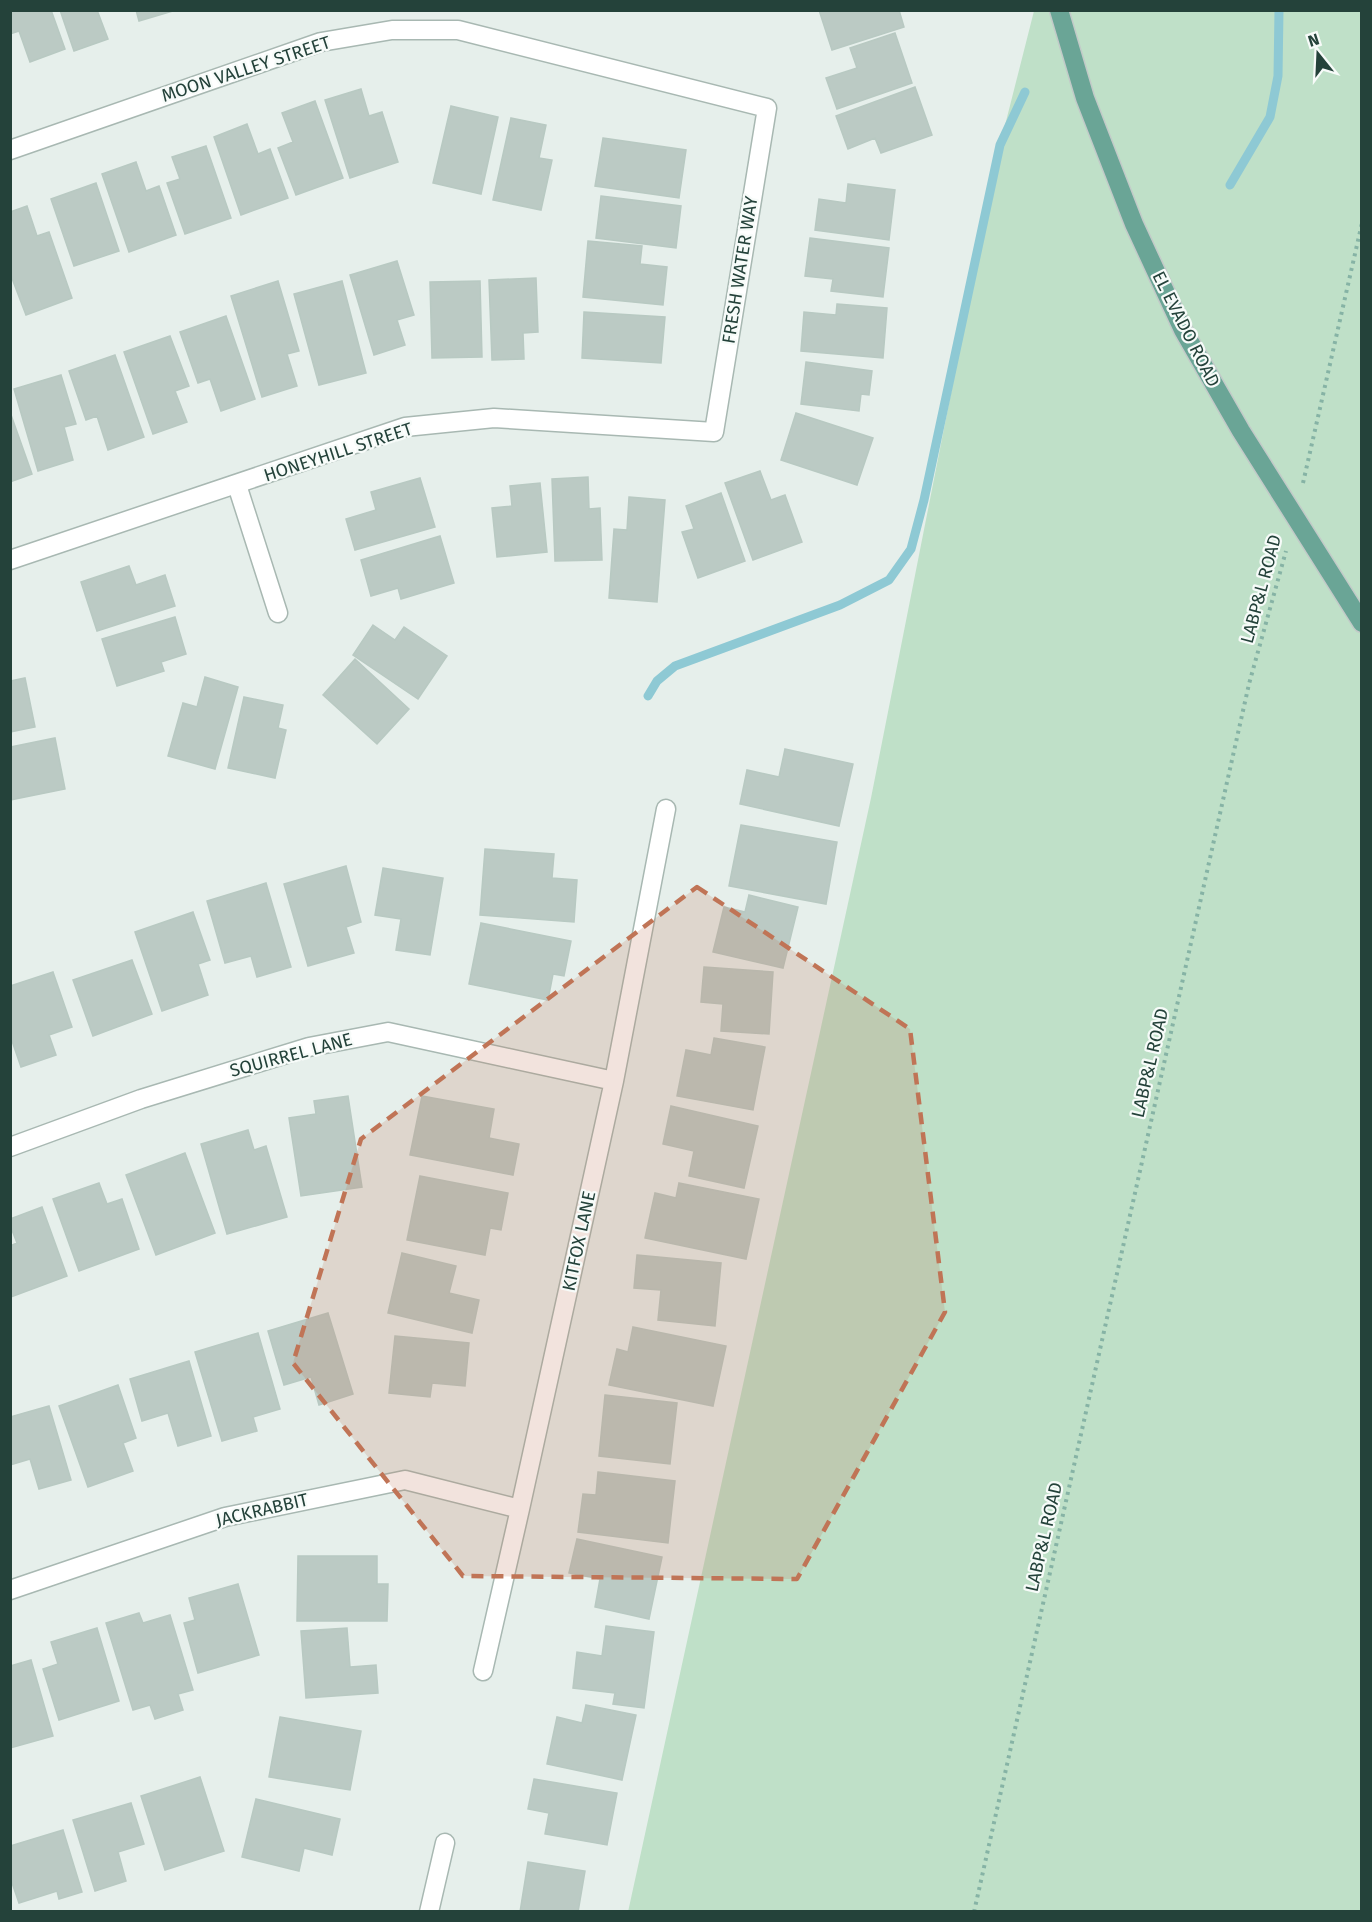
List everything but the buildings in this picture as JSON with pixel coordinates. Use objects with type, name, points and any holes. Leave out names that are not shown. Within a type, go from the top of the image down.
[{"type":"main road","name":"EL EVADO ROAD","points":[[1059,10],[1089,108],[1134,224],[1178,320],[1241,431],[1362,623]]},
{"type":"street","name":"MOON VALLEY STREET","points":[[10,150],[321,42],[392,30],[458,30],[767,108]]},
{"type":"street","name":"FRESH WATER WAY","points":[[714,432],[767,108]]},
{"type":"street","name":"HONEYHILL STREET","points":[[10,560],[405,427],[494,418],[714,432]]},
{"type":"street","points":[[237,485],[278,613]]},
{"type":"street","name":"KITFOX LANE","points":[[483,1671],[614,1081],[666,809]]},
{"type":"street","name":"SQUIRREL LANE","points":[[10,1147],[141,1099],[309,1047],[388,1032],[614,1081]]},
{"type":"street","name":"JACKRABBIT","points":[[10,1590],[225,1517],[405,1480],[520,1509]]},
{"type":"street","points":[[429,1911],[445,1843]]},
{"type":"path","name":"LABP&L ROAD","points":[[974,1911],[1249,684],[1295,518],[1362,223]]},
{"type":"highlighted area","points":[[697,887],[910,1029],[945,1312],[797,1579],[463,1576],[293,1363],[361,1139]]},
{"type":"green space","points":[[1034,11],[1361,11],[1361,1911],[628,1912],[871,798],[1000,145]]},
{"type":"waterway","points":[[1230,185],[1270,117],[1278,76],[1279,10]]},
{"type":"waterway","points":[[648,696],[657,681],[675,666],[840,605],[889,580],[911,549],[924,500],[1000,145],[1025,92]]}]
